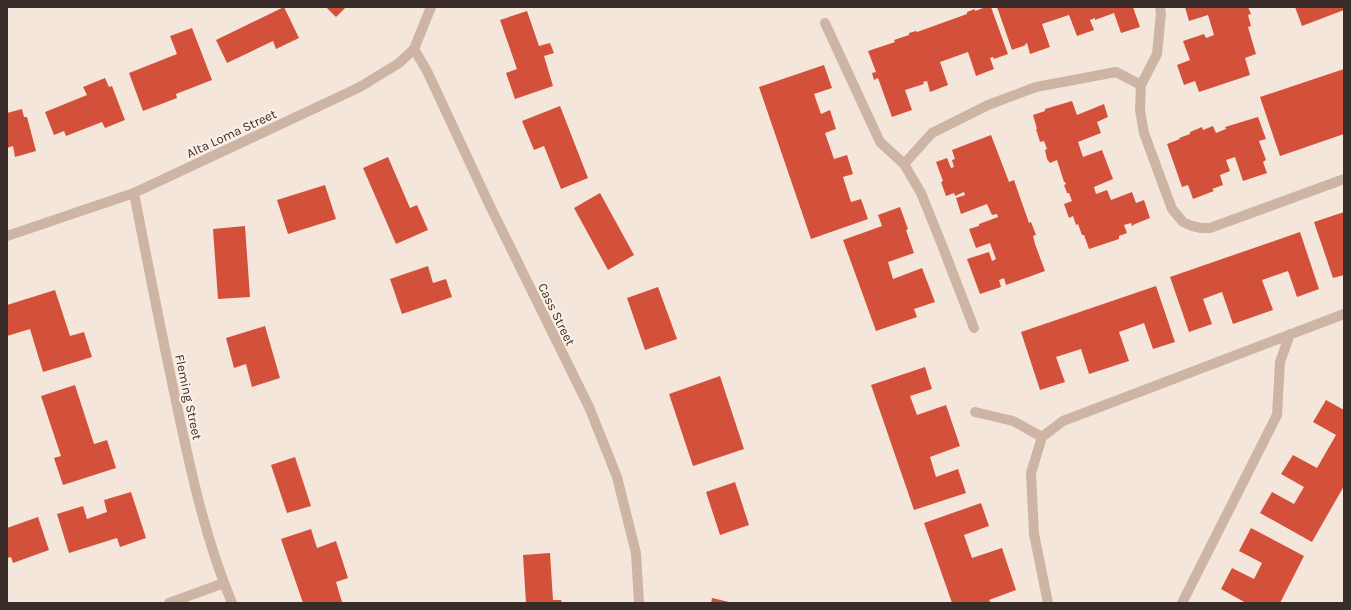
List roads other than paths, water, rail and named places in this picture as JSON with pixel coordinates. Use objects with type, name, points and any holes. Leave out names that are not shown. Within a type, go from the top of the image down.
[{"type":"street","name":"Alta Loma Street","points":[[7,236],[134,193],[360,87],[399,63],[414,49],[431,7]]},
{"type":"street","points":[[1160,7],[1161,13],[1156,54],[1142,85],[1140,110],[1144,133],[1172,209],[1183,222],[1201,228],[1219,225],[1344,179]]},
{"type":"street","points":[[825,23],[880,142],[904,164],[921,193],[974,328]]},
{"type":"street","name":"Cass Street","points":[[414,49],[427,71],[490,206],[592,414],[617,477],[636,553],[639,603]]},
{"type":"street","points":[[904,164],[932,133],[988,105],[1036,87],[1116,72],[1142,85]]},
{"type":"street","name":"Fleming Street","points":[[134,193],[182,431],[205,522],[224,583],[232,603]]},
{"type":"street","points":[[1048,603],[1034,534],[1031,473],[1042,437],[1063,421],[1344,314]]},
{"type":"street","points":[[1182,603],[1277,415],[1280,362],[1290,334]]},
{"type":"street","points":[[975,412],[1014,421],[1042,437]]},
{"type":"street","points":[[169,603],[224,583]]}]
